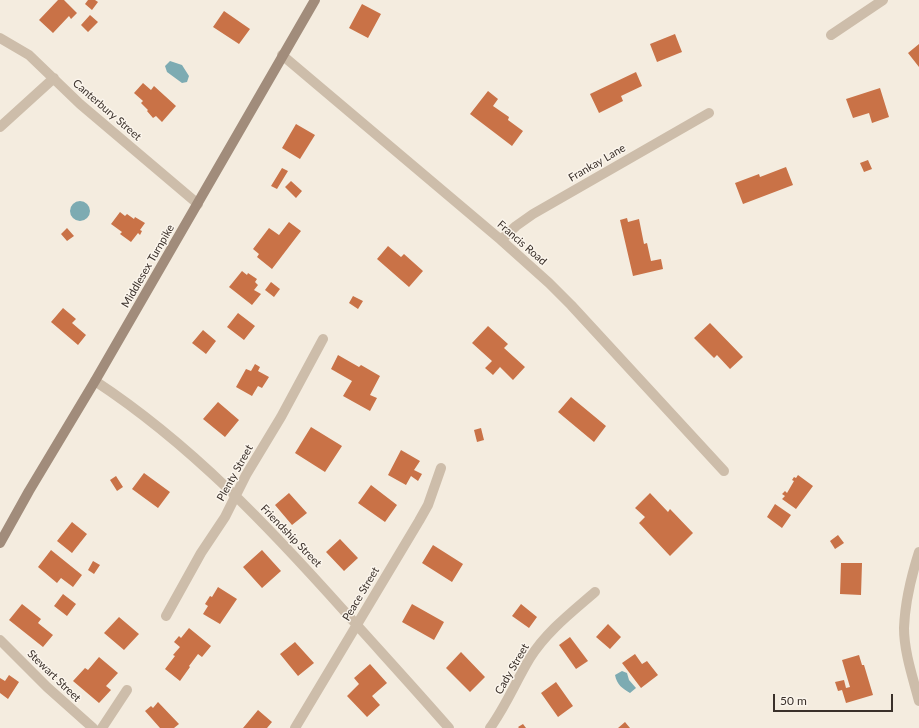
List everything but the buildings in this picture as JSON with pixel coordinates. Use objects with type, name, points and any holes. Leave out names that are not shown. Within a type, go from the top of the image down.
[{"type":"main road","name":"Middlesex Turnpike","points":[[0,543],[315,0]]},
{"type":"street","points":[[831,35],[884,0]]},
{"type":"street","name":"Canterbury Street","points":[[0,38],[29,55],[80,104],[198,204]]},
{"type":"street","name":"Francis Road","points":[[282,55],[501,240],[549,283],[572,305],[724,471]]},
{"type":"street","points":[[0,126],[54,78]]},
{"type":"street","name":"Frankay Lane","points":[[501,240],[516,226],[533,214],[709,113]]},
{"type":"street","name":"Plenty Street","points":[[166,616],[201,553],[225,517],[246,475],[281,417],[323,339]]},
{"type":"street","name":"Friendship Street","points":[[95,381],[160,429],[236,496],[300,562],[449,728]]},
{"type":"street","name":"Peace Street","points":[[295,728],[422,516],[435,487],[441,468]]},
{"type":"street","points":[[919,552],[911,578],[906,604],[904,629],[907,655],[919,701]]},
{"type":"street","name":"Cady Street","points":[[490,728],[505,706],[530,658],[542,642],[556,627],[595,592]]},
{"type":"street","name":"Stewart Street","points":[[0,640],[60,699],[93,728]]},
{"type":"street","points":[[102,728],[127,690]]},
{"type":"water","points":[[170,61],[182,65],[189,76],[187,82],[182,83],[167,72],[165,66]]},
{"type":"water","points":[[80,201],[87,204],[90,211],[87,218],[80,221],[73,218],[70,211],[73,204]]},
{"type":"water","points":[[622,671],[627,673],[629,680],[636,688],[630,693],[620,686],[617,681],[615,675]]}]
